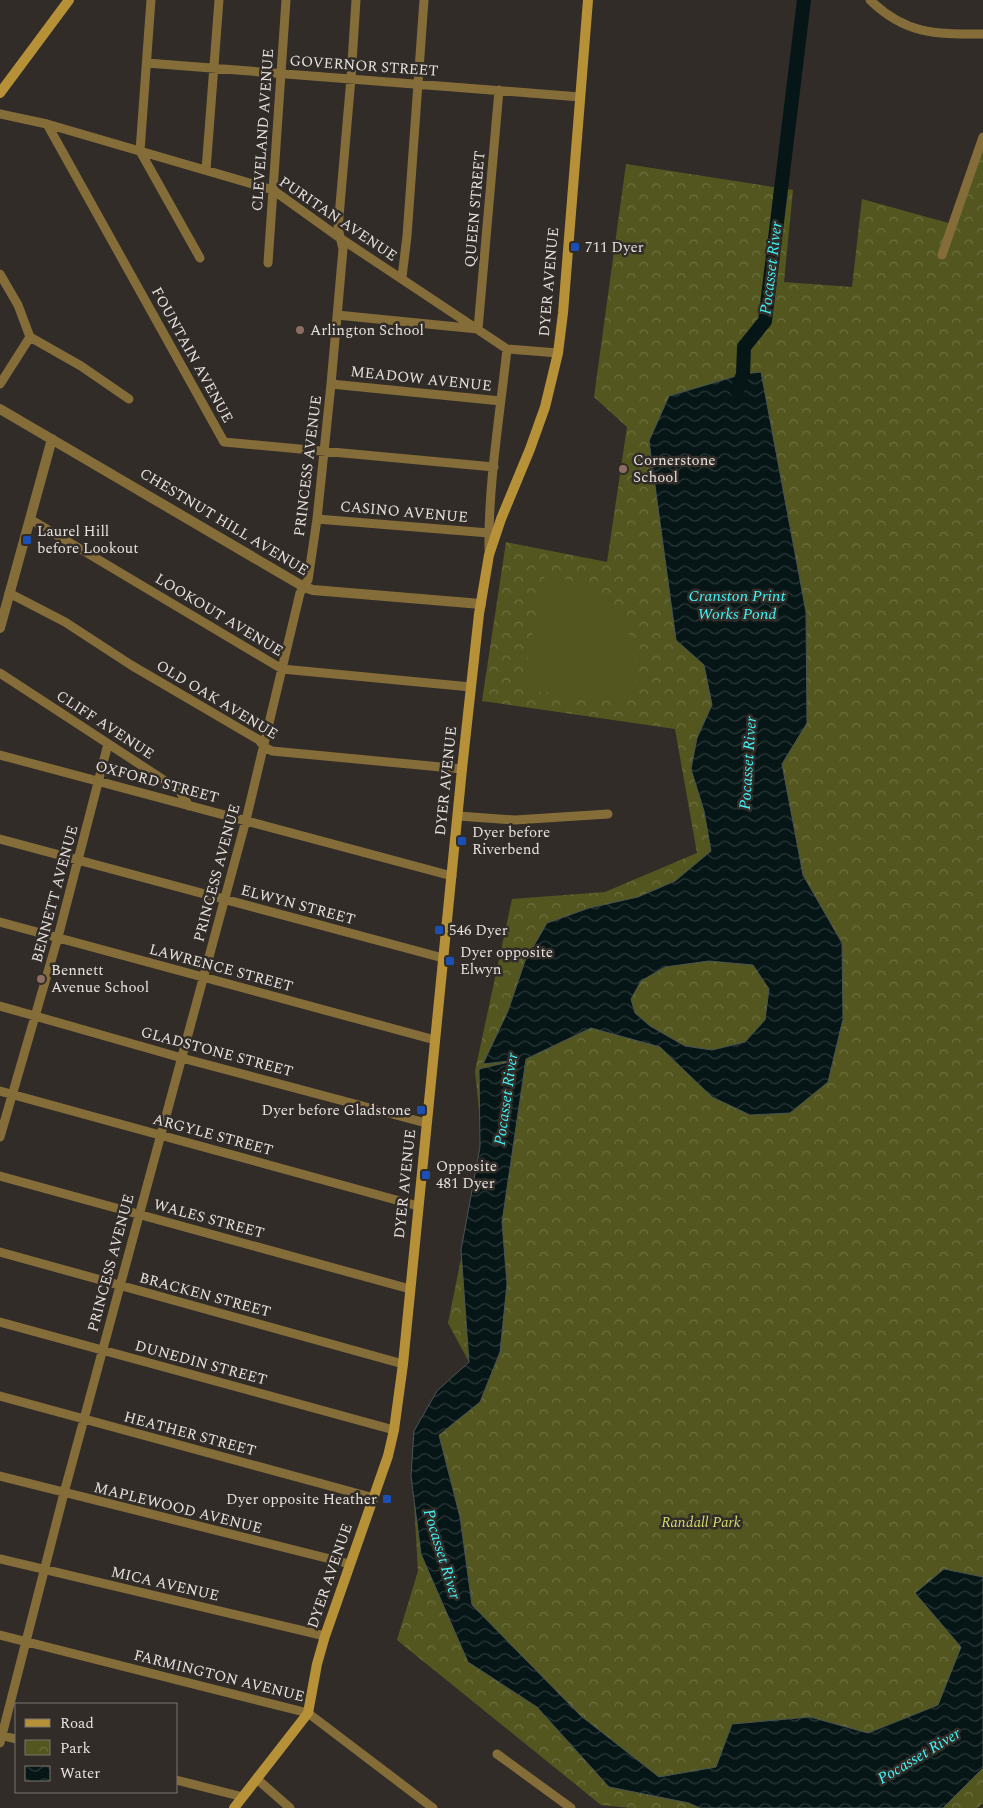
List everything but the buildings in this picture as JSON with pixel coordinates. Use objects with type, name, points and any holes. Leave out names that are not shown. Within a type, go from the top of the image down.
[{"type":"main road","points":[[0,93],[69,0]]},
{"type":"main road","name":"DYER AVENUE","points":[[234,1808],[308,1713],[316,1664],[388,1456],[394,1430],[403,1364],[462,769],[481,604],[489,555],[501,519],[545,407],[558,353],[563,313],[588,0]]},
{"type":"street","points":[[151,0],[140,151],[200,258]]},
{"type":"street","points":[[206,170],[219,0]]},
{"type":"street","name":"CLEVELAND AVENUE","points":[[268,262],[286,0]]},
{"type":"street","name":"PRINCESS AVENUE","points":[[1,1738],[102,1350],[246,820],[300,593],[308,580],[317,519],[343,249],[338,228],[352,78],[356,0]]},
{"type":"street","points":[[402,278],[407,236],[424,0]]},
{"type":"street","points":[[870,0],[887,15],[907,26],[932,33],[983,34]]},
{"type":"street","name":"GOVERNOR STREET","points":[[146,63],[580,97]]},
{"type":"street","name":"QUEEN STREET","points":[[478,329],[499,90]]},
{"type":"street","name":"PURITAN AVENUE","points":[[0,114],[47,124],[273,190],[340,238],[507,349]]},
{"type":"street","name":"FOUNTAIN AVENUE","points":[[47,124],[224,442],[494,467]]},
{"type":"street","points":[[942,255],[983,137]]},
{"type":"street","points":[[0,274],[18,304],[30,337],[81,366],[129,399]]},
{"type":"street","points":[[337,315],[478,329]]},
{"type":"street","points":[[0,384],[30,337]]},
{"type":"street","points":[[501,400],[507,349],[558,353]]},
{"type":"street","name":"MEADOW AVENUE","points":[[331,384],[501,400],[494,467]]},
{"type":"street","name":"CHESTNUT HILL AVENUE","points":[[0,409],[304,587],[314,590],[481,604]]},
{"type":"street","points":[[0,628],[52,439]]},
{"type":"street","name":"DYER AVENUE","points":[[489,555],[494,467]]},
{"type":"street","name":"LOOKOUT AVENUE","points":[[30,519],[282,669],[471,687]]},
{"type":"street","name":"CASINO AVENUE","points":[[317,519],[489,533]]},
{"type":"street","name":"OLD OAK AVENUE","points":[[9,593],[65,622],[131,665],[259,740],[264,748],[272,751],[337,758],[462,769]]},
{"type":"street","name":"CLIFF AVENUE","points":[[0,673],[179,790],[189,806]]},
{"type":"street","name":"BENNETT AVENUE","points":[[0,1137],[58,937],[108,744]]},
{"type":"street","name":"OXFORD STREET","points":[[0,754],[452,876]]},
{"type":"street","points":[[458,816],[515,820],[608,814]]},
{"type":"street","name":"ELWYN STREET","points":[[0,839],[443,958]]},
{"type":"street","name":"LAWRENCE STREET","points":[[0,922],[436,1040]]},
{"type":"street","name":"GLADSTONE STREET","points":[[0,1006],[182,1058],[426,1123]]},
{"type":"street","name":"ARGYLE STREET","points":[[0,1091],[418,1206]]},
{"type":"street","name":"WALES STREET","points":[[0,1176],[410,1289]]},
{"type":"street","name":"BRACKEN STREET","points":[[0,1252],[403,1364]]},
{"type":"street","name":"DUNEDIN STREET","points":[[0,1322],[394,1430]]},
{"type":"street","name":"HEATHER STREET","points":[[0,1396],[374,1498]]},
{"type":"street","name":"MAPLEWOOD AVENUE","points":[[0,1476],[350,1564]]},
{"type":"street","name":"MICA AVENUE","points":[[0,1559],[325,1636]]},
{"type":"street","name":"FARMINGTON AVENUE","points":[[0,1635],[308,1713],[433,1808]]},
{"type":"street","points":[[1,1738],[15,1739]]},
{"type":"street","points":[[497,1754],[571,1808]]},
{"type":"street","points":[[178,1781],[243,1797]]},
{"type":"street","points":[[255,1782],[290,1808]]},
{"type":"green space","name":"Randall Park","points":[[983,138],[983,1803],[977,1808],[631,1808],[601,1805],[397,1640],[418,1571],[412,1467],[422,1417],[469,1362],[448,1323],[483,1150],[475,1071],[512,899],[605,892],[697,853],[675,729],[482,701],[506,542],[607,562],[627,427],[594,397],[626,164],[793,190],[784,282],[852,287],[862,199],[952,224]]},
{"type":"green space","points":[[545,575],[581,583],[617,609],[635,648],[634,699],[531,691],[523,682]]},
{"type":"water","name":"Cranston Print Works Pond","points":[[761,372],[806,612],[807,723],[782,764],[803,875],[842,943],[843,1019],[828,1082],[790,1113],[750,1115],[712,1097],[660,1047],[591,1028],[526,1059],[502,1222],[507,1284],[500,1352],[480,1402],[439,1435],[460,1517],[472,1605],[581,1716],[659,1777],[716,1767],[732,1724],[810,1717],[868,1733],[938,1705],[961,1647],[915,1593],[944,1569],[983,1577],[983,1768],[943,1808],[700,1808],[689,1803],[609,1787],[537,1707],[468,1662],[421,1554],[411,1476],[414,1431],[437,1391],[469,1362],[461,1250],[480,1147],[479,1069],[518,1060],[483,1064],[508,1011],[525,961],[547,923],[589,908],[638,897],[675,881],[711,851],[704,811],[691,769],[697,738],[712,705],[704,665],[676,640],[649,441],[669,396],[743,374]],"holes":[[[709,961],[753,965],[769,989],[765,1020],[745,1042],[712,1050],[685,1046],[650,1026],[635,1013],[631,999],[641,981],[665,967]]]},
{"type":"waterway","name":"Pocasset River","points":[[737,391],[743,374],[744,347],[765,321],[804,0]]},
{"type":"place","name":"711 Dyer","points":[[575,247]]},
{"type":"place","name":"Arlington School","points":[[300,330]]},
{"type":"place","name":"Cornerstone School","points":[[623,469]]},
{"type":"place","name":"Laurel Hill before Lookout","points":[[27,540]]},
{"type":"place","name":"Dyer before Riverbend","points":[[462,841]]},
{"type":"place","name":"546 Dyer","points":[[439,930]]},
{"type":"place","name":"Dyer opposite Elwyn","points":[[450,961]]},
{"type":"place","name":"Bennett Avenue School","points":[[41,979]]},
{"type":"place","name":"Dyer before Gladstone","points":[[421,1110]]},
{"type":"place","name":"Opposite 481 Dyer","points":[[426,1175]]},
{"type":"place","name":"Dyer opposite Heather","points":[[387,1499]]}]
